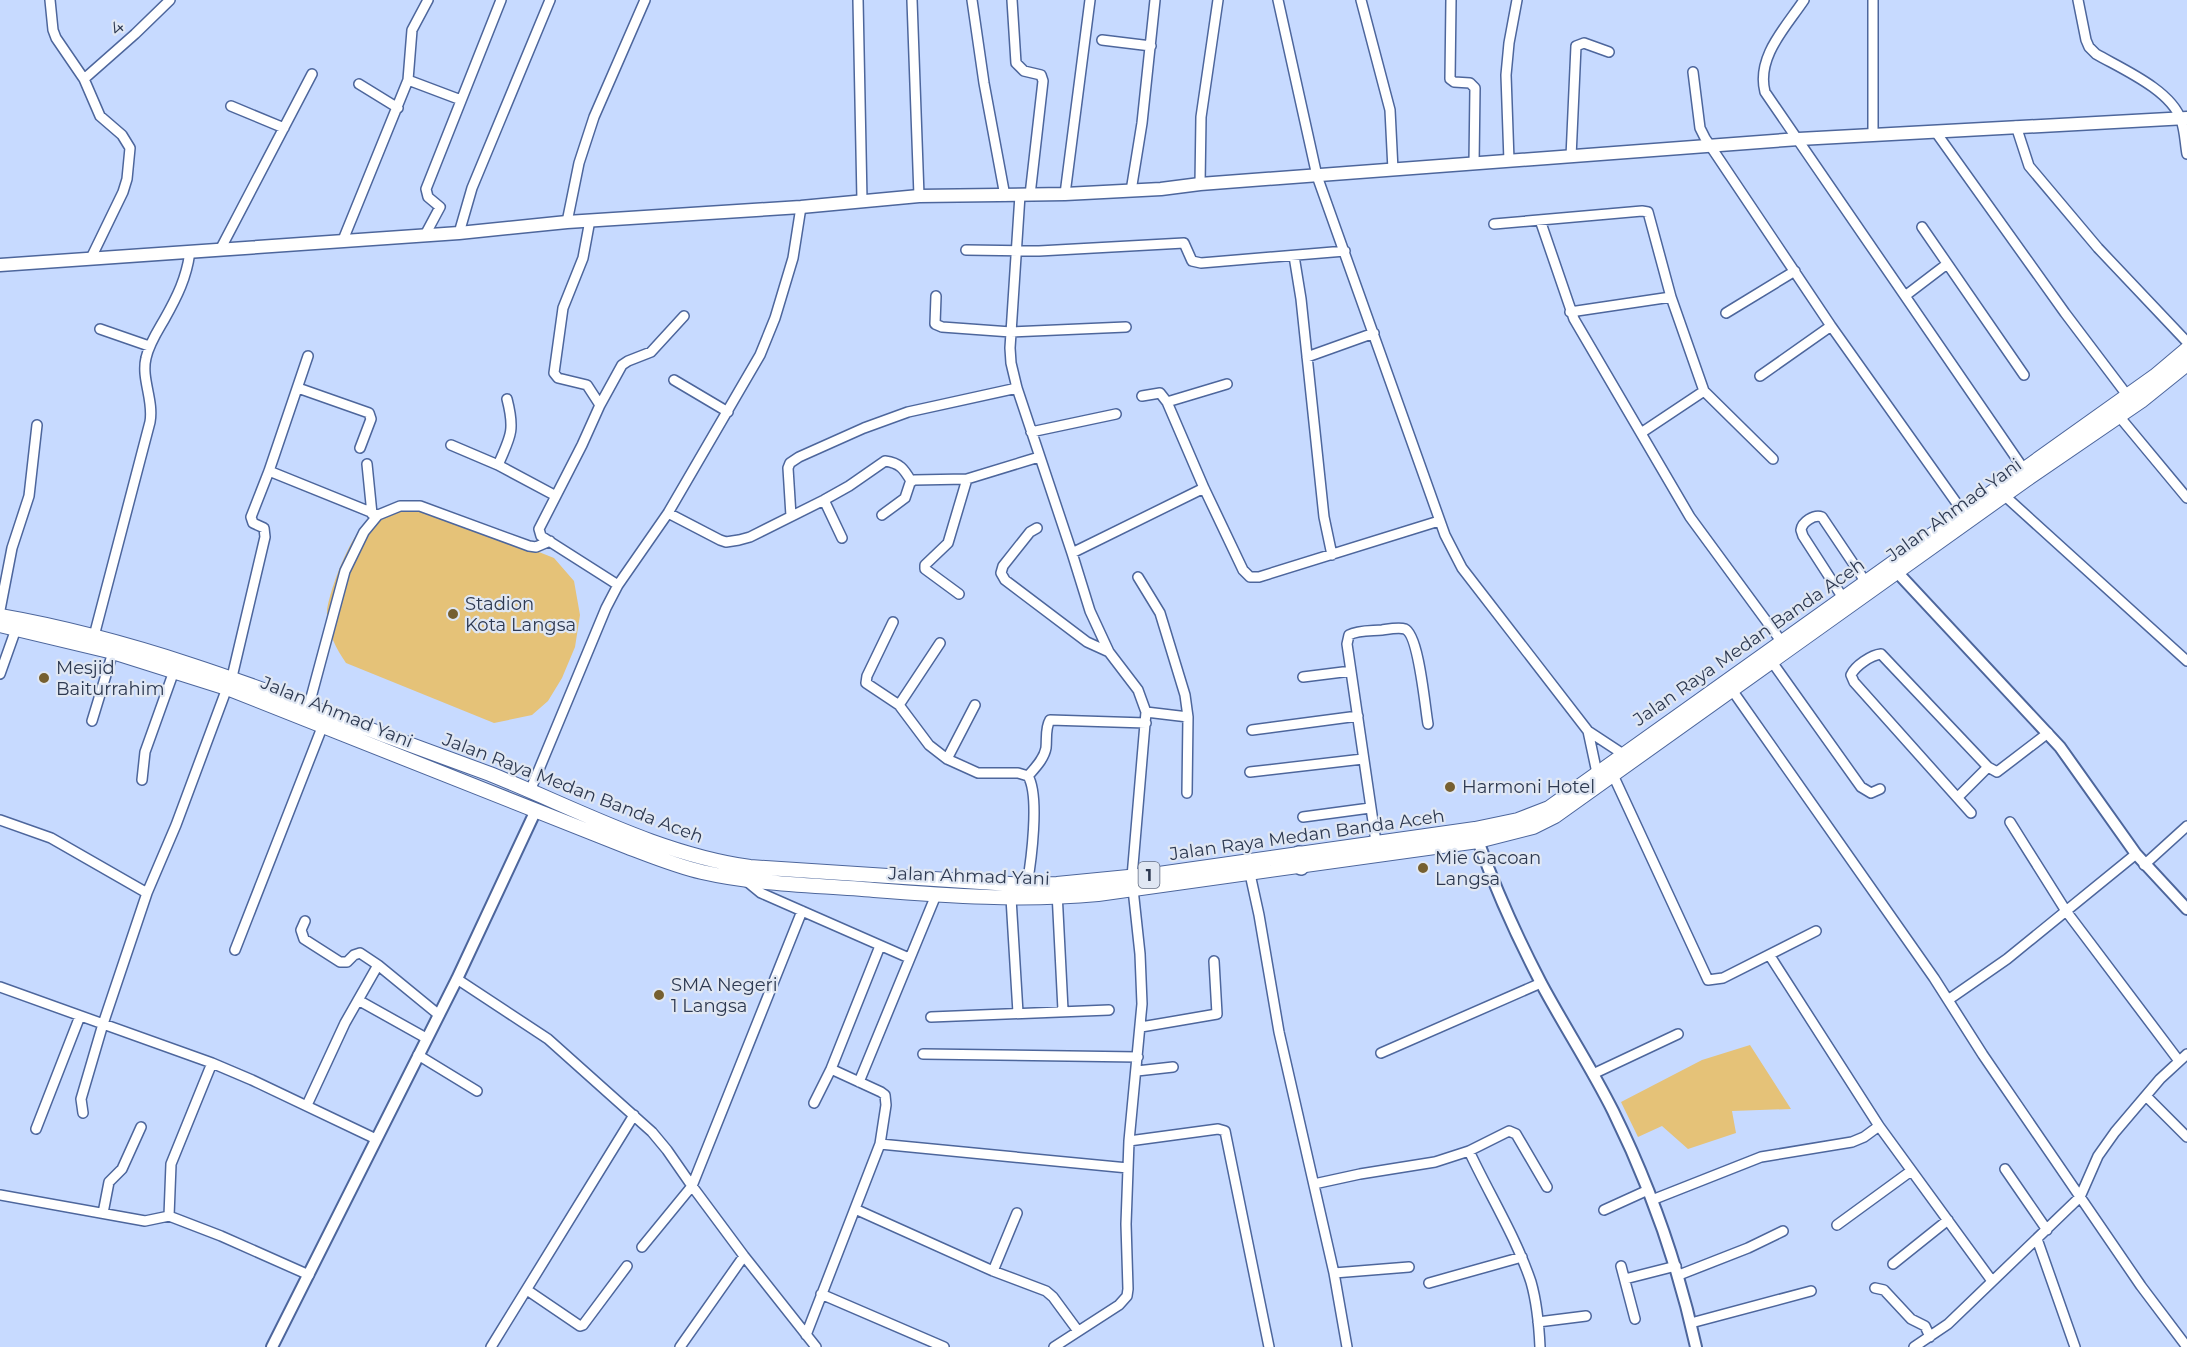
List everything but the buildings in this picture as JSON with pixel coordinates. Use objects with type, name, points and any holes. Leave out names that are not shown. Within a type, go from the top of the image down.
[{"type":"main road","points":[[0,265],[459,233],[590,220],[801,207],[919,196],[1005,196],[1131,191],[1798,139],[2184,119]]},
{"type":"main road","name":"Jalan Raya Medan Banda Aceh","points":[[1133,883],[1300,860],[1376,842],[1475,829],[1518,820],[1549,808],[1623,754],[1785,647],[1865,581],[2155,376],[2187,349]]},
{"type":"main road","name":"Jalan Ahmad Yani","points":[[0,625],[113,652],[174,671],[230,682],[322,725],[682,867],[744,879],[936,895],[1011,898],[1133,883],[1250,874],[1300,860],[1478,841],[1521,831],[1544,822],[1772,662],[1785,647],[1897,572],[2159,388],[2187,364]]},
{"type":"main road","name":"Jalan Raya Medan Banda Aceh","points":[[0,616],[94,636],[230,682],[309,705],[634,834],[726,863],[750,867],[1027,885],[1057,891]]},
{"type":"street","points":[[50,0],[53,30],[84,79],[100,117],[122,135],[130,148],[127,179],[123,192],[91,258]]},
{"type":"street","name":"4","points":[[84,79],[170,0]]},
{"type":"street","points":[[343,240],[408,80],[410,38],[415,20],[428,0]]},
{"type":"street","points":[[425,235],[440,207],[428,198],[425,192],[501,0]]},
{"type":"street","points":[[459,233],[472,188],[550,0]]},
{"type":"street","points":[[567,222],[579,163],[594,117],[645,0]]},
{"type":"street","points":[[858,0],[862,200]]},
{"type":"street","points":[[912,0],[919,196]]},
{"type":"street","points":[[972,0],[984,84],[1005,196]]},
{"type":"street","points":[[1012,0],[1016,63],[1020,69],[1041,75],[1043,81],[1017,252],[1011,363],[1031,432],[1090,611],[1109,652],[1138,690],[1146,712],[1133,883],[1142,981],[1141,1027],[1128,1168],[1127,1296],[1119,1305],[1054,1347]]},
{"type":"street","points":[[1065,194],[1090,0]]},
{"type":"street","points":[[1131,191],[1155,0]]},
{"type":"street","points":[[1200,184],[1201,117],[1218,0]]},
{"type":"street","points":[[1278,0],[1317,176],[1440,520],[1462,568],[1588,731],[1623,754]]},
{"type":"street","points":[[1361,0],[1390,110],[1393,170]]},
{"type":"street","points":[[1451,0],[1450,79],[1454,82],[1470,83],[1475,88],[1474,164]]},
{"type":"street","points":[[1509,161],[1506,75],[1517,0]]},
{"type":"street","points":[[1804,0],[1771,50],[1763,72],[1765,92],[2023,468]]},
{"type":"street","points":[[1873,0],[1873,135]]},
{"type":"street","points":[[2078,0],[2089,47],[2096,54],[2149,83],[2184,119],[2187,153]]},
{"type":"street","points":[[1102,40],[1151,46]]},
{"type":"street","points":[[1571,157],[1576,46],[1584,44],[1610,52]]},
{"type":"street","points":[[1693,72],[1700,128],[1710,146],[1831,326],[1963,512]]},
{"type":"street","points":[[221,248],[312,74]]},
{"type":"street","points":[[408,80],[460,100]]},
{"type":"street","points":[[358,84],[398,108]]},
{"type":"street","points":[[231,106],[284,128]]},
{"type":"street","points":[[2016,126],[2029,166],[2098,249],[2187,342]]},
{"type":"street","points":[[1935,131],[2065,313],[2127,395]]},
{"type":"street","points":[[530,791],[593,635],[618,585],[668,513],[760,355],[775,318],[793,258],[801,207]]},
{"type":"street","points":[[1494,224],[1648,212],[1671,297],[1704,392],[1773,459]]},
{"type":"street","points":[[590,220],[584,258],[563,308],[554,373],[558,378],[587,385],[600,405]]},
{"type":"street","points":[[1539,220],[1570,312],[1690,517],[1785,647]]},
{"type":"street","points":[[1922,227],[2024,375]]},
{"type":"street","points":[[966,249],[1017,252],[1184,243],[1194,263],[1345,251]]},
{"type":"street","points":[[94,636],[150,422],[151,406],[145,364],[149,346],[176,300],[185,279],[190,251]]},
{"type":"street","points":[[1294,256],[1301,299],[1324,517],[1332,555]]},
{"type":"street","points":[[1905,297],[1947,264]]},
{"type":"street","points":[[1726,313],[1795,271]]},
{"type":"street","points":[[936,296],[934,319],[935,324],[939,327],[1011,332],[1126,327]]},
{"type":"street","points":[[1570,312],[1671,297]]},
{"type":"street","points":[[618,585],[541,536],[539,529],[600,405],[625,363],[651,352],[684,316]]},
{"type":"street","points":[[1760,376],[1831,326]]},
{"type":"street","points":[[100,329],[149,346]]},
{"type":"street","points":[[1307,357],[1374,333]]},
{"type":"street","points":[[83,1113],[81,1099],[97,1051],[103,1024],[147,893],[176,825],[230,682],[265,537],[264,528],[253,523],[250,517],[269,471],[308,356]]},
{"type":"street","points":[[674,380],[728,412]]},
{"type":"street","points":[[1167,402],[1227,384]]},
{"type":"street","points":[[298,388],[369,412],[371,419],[360,448]]},
{"type":"street","points":[[791,516],[788,468],[790,463],[799,457],[864,428],[901,415],[1017,388]]},
{"type":"street","points":[[1641,433],[1704,392]]},
{"type":"street","points":[[1142,396],[1160,393],[1167,402],[1204,488],[1244,570],[1250,577],[1259,577],[1440,520]]},
{"type":"street","points":[[498,465],[512,433],[512,420],[507,399]]},
{"type":"street","points":[[1031,432],[1116,414]]},
{"type":"street","points":[[2118,415],[2187,498]]},
{"type":"street","points":[[0,610],[12,548],[29,496],[37,425]]},
{"type":"street","points":[[451,445],[498,465],[556,496]]},
{"type":"street","points":[[911,481],[967,480],[1039,457]]},
{"type":"street","points":[[668,513],[726,542],[750,537],[824,500],[885,461],[896,462],[911,481]]},
{"type":"street","points":[[309,705],[345,571],[375,514],[367,464]]},
{"type":"street","points":[[269,471],[375,514],[400,507],[420,506],[529,546],[536,547],[550,541]]},
{"type":"street","points":[[959,594],[925,569],[925,565],[948,543],[967,480]]},
{"type":"street","points":[[882,515],[905,498],[911,481]]},
{"type":"street","points":[[1072,553],[1204,488]]},
{"type":"street","points":[[2005,496],[2187,661]]},
{"type":"street","points":[[824,500],[842,538]]},
{"type":"street","points":[[1844,598],[1803,536],[1801,530],[1803,524],[1814,517],[1822,518],[1865,581]]},
{"type":"street","points":[[1036,528],[1030,532],[1003,566],[1001,573],[1005,580],[1087,642],[1109,652]]},
{"type":"street","points":[[1897,572],[2048,733],[2070,759],[2144,865],[2187,909]]},
{"type":"street","points":[[1138,577],[1160,613],[1174,653],[1185,696],[1188,717],[1187,792]]},
{"type":"street","points":[[893,622],[867,676],[866,683],[898,705],[929,745],[947,759],[978,773],[1028,776]]},
{"type":"street","points":[[1376,842],[1347,644],[1349,635],[1399,628],[1407,630],[1414,639],[1428,724]]},
{"type":"street","points":[[0,674],[16,629]]},
{"type":"street","points":[[898,705],[940,643]]},
{"type":"street","points":[[92,721],[113,652]]},
{"type":"street","points":[[1971,813],[1854,682],[1851,675],[1853,670],[1876,654],[1883,656],[1988,767],[1998,772],[2048,733]]},
{"type":"street","points":[[1772,662],[1861,787],[1871,793],[1880,789]]},
{"type":"street","points":[[142,780],[145,752],[174,671]]},
{"type":"street","points":[[1303,677],[1351,671]]},
{"type":"street","points":[[1732,690],[1948,1000],[1983,1055],[2162,1316],[2187,1347]]},
{"type":"street","points":[[947,759],[975,705]]},
{"type":"street","points":[[1146,712],[1188,717]]},
{"type":"street","points":[[1251,730],[1358,716]]},
{"type":"street","points":[[1028,776],[1041,761],[1050,720],[1146,723]]},
{"type":"street","points":[[235,950],[322,725]]},
{"type":"street","points":[[1588,731],[1598,773]]},
{"type":"street","points":[[1250,772],[1363,759]]},
{"type":"street","points":[[1959,797],[1988,767]]},
{"type":"street","points":[[1027,885],[1034,821],[1032,787],[1028,776]]},
{"type":"street","points":[[1612,776],[1708,980],[1723,978],[1816,931]]},
{"type":"street","points":[[1303,817],[1370,808]]},
{"type":"street","points":[[272,1347],[457,979],[536,810]]},
{"type":"street","points":[[0,820],[51,838],[147,893]]},
{"type":"street","points":[[1914,1347],[1928,1341],[1948,1324],[2080,1197],[2098,1156],[2115,1132],[2183,1058],[2066,911],[2010,822]]},
{"type":"street","points":[[2144,865],[2187,826]]},
{"type":"street","points":[[1478,841],[1498,894],[1541,984],[1620,1126],[1650,1195],[1677,1271],[1696,1347]]},
{"type":"street","points":[[1948,1000],[2007,959],[2136,854]]},
{"type":"street","points":[[1250,874],[1260,915],[1279,1032],[1334,1273],[1347,1347]]},
{"type":"street","points":[[744,879],[761,893],[909,958]]},
{"type":"street","points":[[1057,891],[1063,1010]]},
{"type":"street","points":[[859,1082],[936,895]]},
{"type":"street","points":[[1011,898],[1018,1013]]},
{"type":"street","points":[[642,1247],[692,1186],[802,911]]},
{"type":"street","points":[[305,921],[302,930],[304,939],[340,962],[347,962],[360,953],[439,1015]]},
{"type":"street","points":[[814,1104],[831,1070],[880,946]]},
{"type":"street","points":[[1770,956],[1878,1126],[1992,1281]]},
{"type":"street","points":[[1141,1027],[1217,1014],[1214,961]]},
{"type":"street","points":[[307,1105],[345,1023],[378,965]]},
{"type":"street","points":[[457,979],[548,1039],[634,1115],[667,1150],[744,1256],[816,1347]]},
{"type":"street","points":[[1381,1053],[1541,984]]},
{"type":"street","points":[[0,987],[213,1063],[376,1139]]},
{"type":"street","points":[[358,1000],[426,1038]]},
{"type":"street","points":[[930,1017],[1109,1010]]},
{"type":"street","points":[[36,1129],[80,1016]]},
{"type":"street","points":[[1593,1074],[1678,1034]]},
{"type":"street","points":[[922,1054],[1138,1057]]},
{"type":"street","points":[[418,1055],[477,1091]]},
{"type":"street","points":[[169,1216],[171,1164],[213,1063]]},
{"type":"street","points":[[1137,1071],[1173,1067]]},
{"type":"street","points":[[806,1335],[880,1144],[886,1105],[885,1095],[876,1089],[831,1070]]},
{"type":"street","points":[[2146,1096],[2187,1137]]},
{"type":"street","points":[[491,1347],[634,1115]]},
{"type":"street","points":[[1604,1210],[1761,1157],[1852,1142],[1864,1137],[1878,1126]]},
{"type":"street","points":[[103,1213],[109,1182],[122,1169],[141,1127]]},
{"type":"street","points":[[1130,1141],[1218,1129],[1225,1131],[1269,1347]]},
{"type":"street","points":[[1314,1184],[1435,1162],[1468,1151],[1501,1134],[1513,1131],[1547,1187]]},
{"type":"street","points":[[880,1144],[1128,1168]]},
{"type":"street","points":[[1468,1151],[1522,1257],[1532,1284],[1540,1347]]},
{"type":"street","points":[[2006,1169],[2047,1230]]},
{"type":"street","points":[[1837,1225],[1911,1171]]},
{"type":"street","points":[[0,1195],[149,1221],[169,1216],[309,1275]]},
{"type":"street","points":[[855,1209],[1046,1291],[1078,1331]]},
{"type":"street","points":[[993,1270],[1017,1213]]},
{"type":"street","points":[[1893,1264],[1948,1220]]},
{"type":"street","points":[[1625,1279],[1677,1271],[1748,1248],[1783,1231]]},
{"type":"street","points":[[2037,1239],[2074,1347]]},
{"type":"street","points":[[680,1347],[744,1256]]},
{"type":"street","points":[[1428,1283],[1522,1257]]},
{"type":"street","points":[[527,1290],[580,1326],[627,1266]]},
{"type":"street","points":[[1620,1266],[1635,1319]]},
{"type":"street","points":[[1334,1273],[1409,1267]]},
{"type":"street","points":[[1875,1288],[1884,1290],[1911,1319],[1924,1326],[1928,1341]]},
{"type":"street","points":[[1691,1323],[1811,1291]]},
{"type":"street","points":[[821,1294],[944,1347]]},
{"type":"street","points":[[1538,1322],[1586,1316]]},
{"type":"shaded area","name":"Stadion Kota Langsa","points":[[417,504],[554,558],[574,581],[580,615],[575,647],[562,678],[548,701],[532,715],[494,723],[346,663],[339,651],[330,632],[327,611],[337,574],[350,546],[357,533],[373,517]]},
{"type":"shaded area","points":[[1750,1045],[1791,1109],[1732,1111],[1736,1133],[1688,1149],[1662,1126],[1638,1137],[1621,1102],[1702,1060]]},
{"type":"place","name":"Stadion Kota Langsa","points":[[453,614]]},
{"type":"place","name":"Mesjid Baiturrahim","points":[[44,678]]},
{"type":"place","name":"Harmoni Hotel","points":[[1450,787]]},
{"type":"place","name":"Mie Gacoan Langsa","points":[[1423,868]]},
{"type":"place","name":"SMA Negeri 1 Langsa","points":[[659,995]]}]
